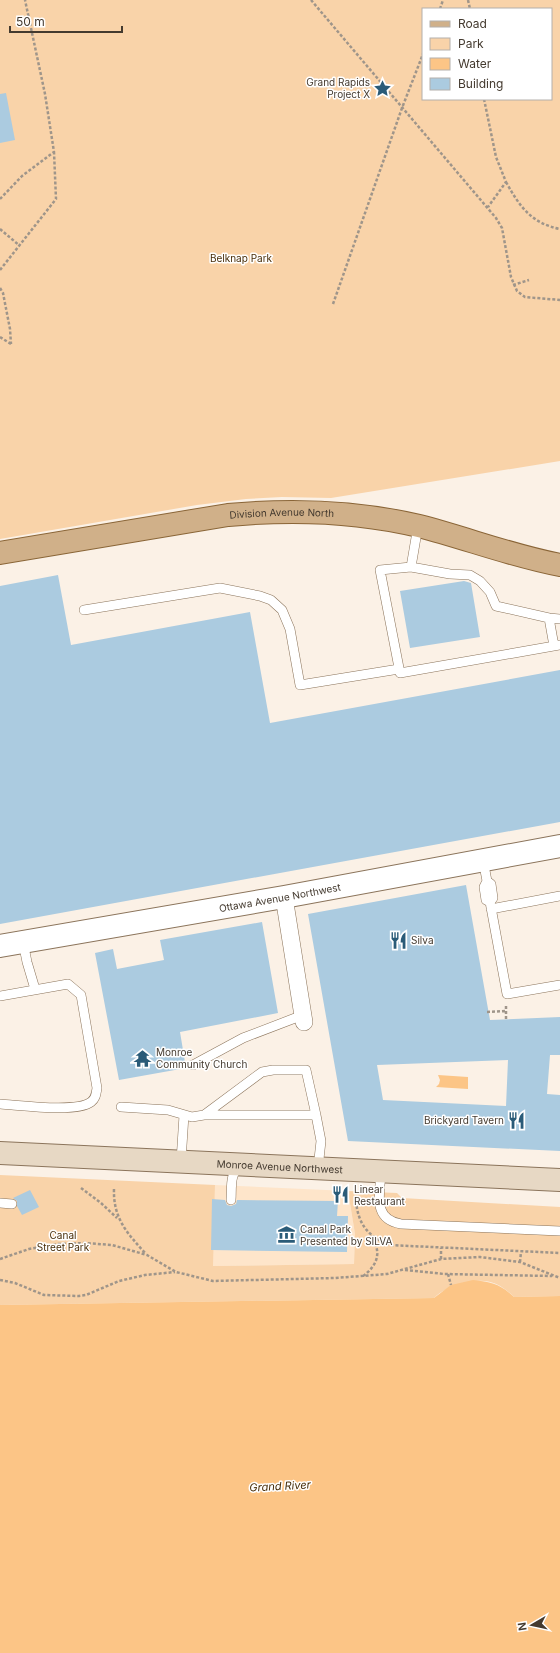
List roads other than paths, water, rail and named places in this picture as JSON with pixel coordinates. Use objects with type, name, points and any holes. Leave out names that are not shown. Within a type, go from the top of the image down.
[{"type":"main road","name":"Division Avenue North","points":[[0,553],[228,515],[257,512],[300,511],[331,512],[372,517],[418,526],[503,551],[560,565]]},
{"type":"main road","name":"Monroe Avenue Northwest","points":[[0,1153],[318,1168],[381,1178],[560,1194]]},
{"type":"main road","name":"Monroe Avenue Northwest","points":[[0,1167],[233,1178],[560,1180]]},
{"type":"street","name":"Ottawa Avenue Northwest","points":[[0,946],[284,897],[485,871],[560,846]]},
{"type":"street","points":[[284,897],[304,1019]]},
{"type":"lane","points":[[411,567],[418,526]]},
{"type":"lane","points":[[549,618],[557,646],[400,673],[380,570],[411,567],[470,576],[480,581],[490,592],[496,606],[549,618],[560,619]]},
{"type":"lane","points":[[84,610],[220,588],[246,592],[271,600],[282,610],[290,629],[300,685],[399,669]]},
{"type":"lane","points":[[485,871],[484,887],[486,900],[491,906],[507,994],[560,985]]},
{"type":"lane","points":[[491,906],[560,896]]},
{"type":"lane","points":[[23,942],[35,989]]},
{"type":"lane","points":[[0,996],[68,984],[81,995],[98,1088],[96,1097],[87,1105],[76,1108],[0,1104]]},
{"type":"lane","points":[[193,1065],[243,1038],[304,1019]]},
{"type":"lane","points":[[204,1115],[257,1075],[273,1070],[306,1070],[320,1141],[318,1168]]},
{"type":"lane","points":[[120,1107],[171,1111],[184,1116],[192,1117],[204,1115],[316,1115]]},
{"type":"lane","points":[[181,1161],[184,1116]]},
{"type":"lane","points":[[231,1200],[234,1172],[238,1168],[266,1166]]},
{"type":"lane","points":[[381,1178],[380,1210],[385,1218],[391,1222],[401,1224],[560,1231]]},
{"type":"lane","points":[[0,1204],[12,1204]]},
{"type":"water","points":[[438,1075],[468,1077],[468,1089],[436,1087],[440,1080]]},
{"type":"water","name":"Grand River","points":[[473,1280],[495,1284],[514,1297],[560,1296],[560,1653],[0,1653],[0,1305],[434,1298],[451,1285]]},
{"type":"place","name":"Grand Rapids Project X","points":[[383,88]]},
{"type":"place","name":"Silva","points":[[398,940]]},
{"type":"place","name":"Monroe Community Church","points":[[143,1058]]},
{"type":"place","name":"Brickyard Tavern","points":[[517,1120]]},
{"type":"place","name":"Linear Restaurant","points":[[341,1195]]},
{"type":"place","name":"Canal Park Presented by SILVA","points":[[287,1235]]},
{"type":"park label","name":"Belknap Park","points":[[241,258]]},
{"type":"park label","name":"Canal Street Park","points":[[63,1240]]}]
